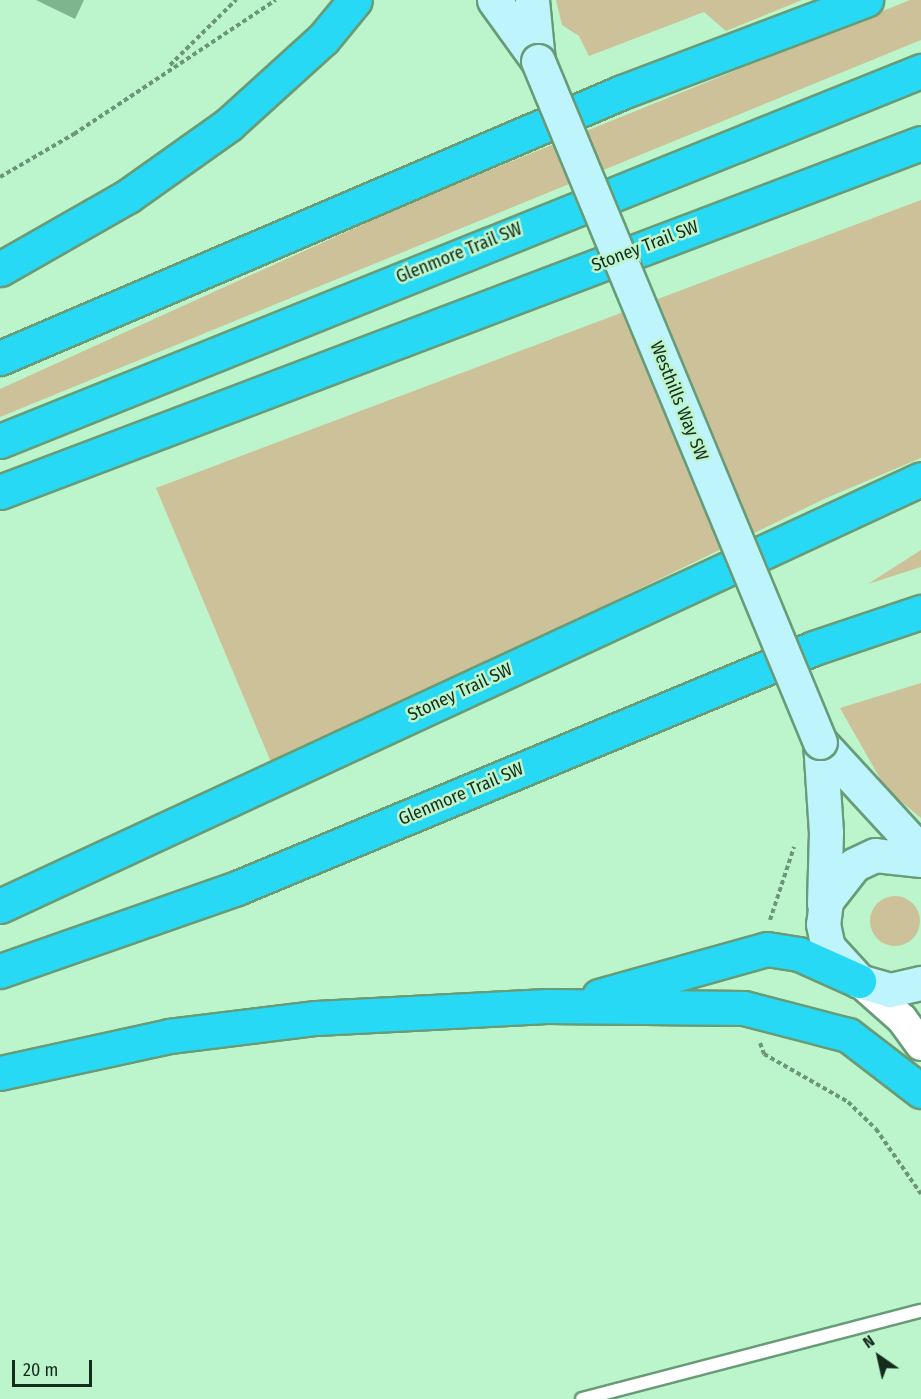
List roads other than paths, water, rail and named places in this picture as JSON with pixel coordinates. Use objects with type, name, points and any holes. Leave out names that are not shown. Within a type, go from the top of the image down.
[{"type":"highway","points":[[0,269],[128,196],[228,125],[323,39],[354,0]]},
{"type":"highway","points":[[0,358],[622,92],[866,0]]},
{"type":"highway","name":"Glenmore Trail SW","points":[[0,441],[921,71]]},
{"type":"highway","name":"Stoney Trail SW","points":[[0,492],[921,143]]},
{"type":"highway","name":"Stoney Trail SW","points":[[0,906],[921,479]]},
{"type":"highway","name":"Glenmore Trail SW","points":[[0,971],[237,888],[814,648],[921,612]]},
{"type":"highway","points":[[547,1006],[635,987],[767,949],[799,954],[859,981]]},
{"type":"highway","points":[[0,1073],[246,1024],[547,1006],[744,1008],[797,1018],[848,1035],[921,1091]]},
{"type":"main road","name":"Westhills Way SW","points":[[494,0],[538,61],[820,742],[826,832],[823,924]]},
{"type":"main road","name":"Westhills Way SW","points":[[532,0],[538,61]]},
{"type":"main road","name":"Westhills Way SW","points":[[820,742],[921,852]]},
{"type":"main road","points":[[921,861],[875,855],[854,865],[837,881],[823,924],[841,967],[859,981],[890,990],[921,983]]},
{"type":"street","points":[[859,981],[902,1019],[921,1045]]},
{"type":"lane","points":[[582,1399],[921,1311]]}]
